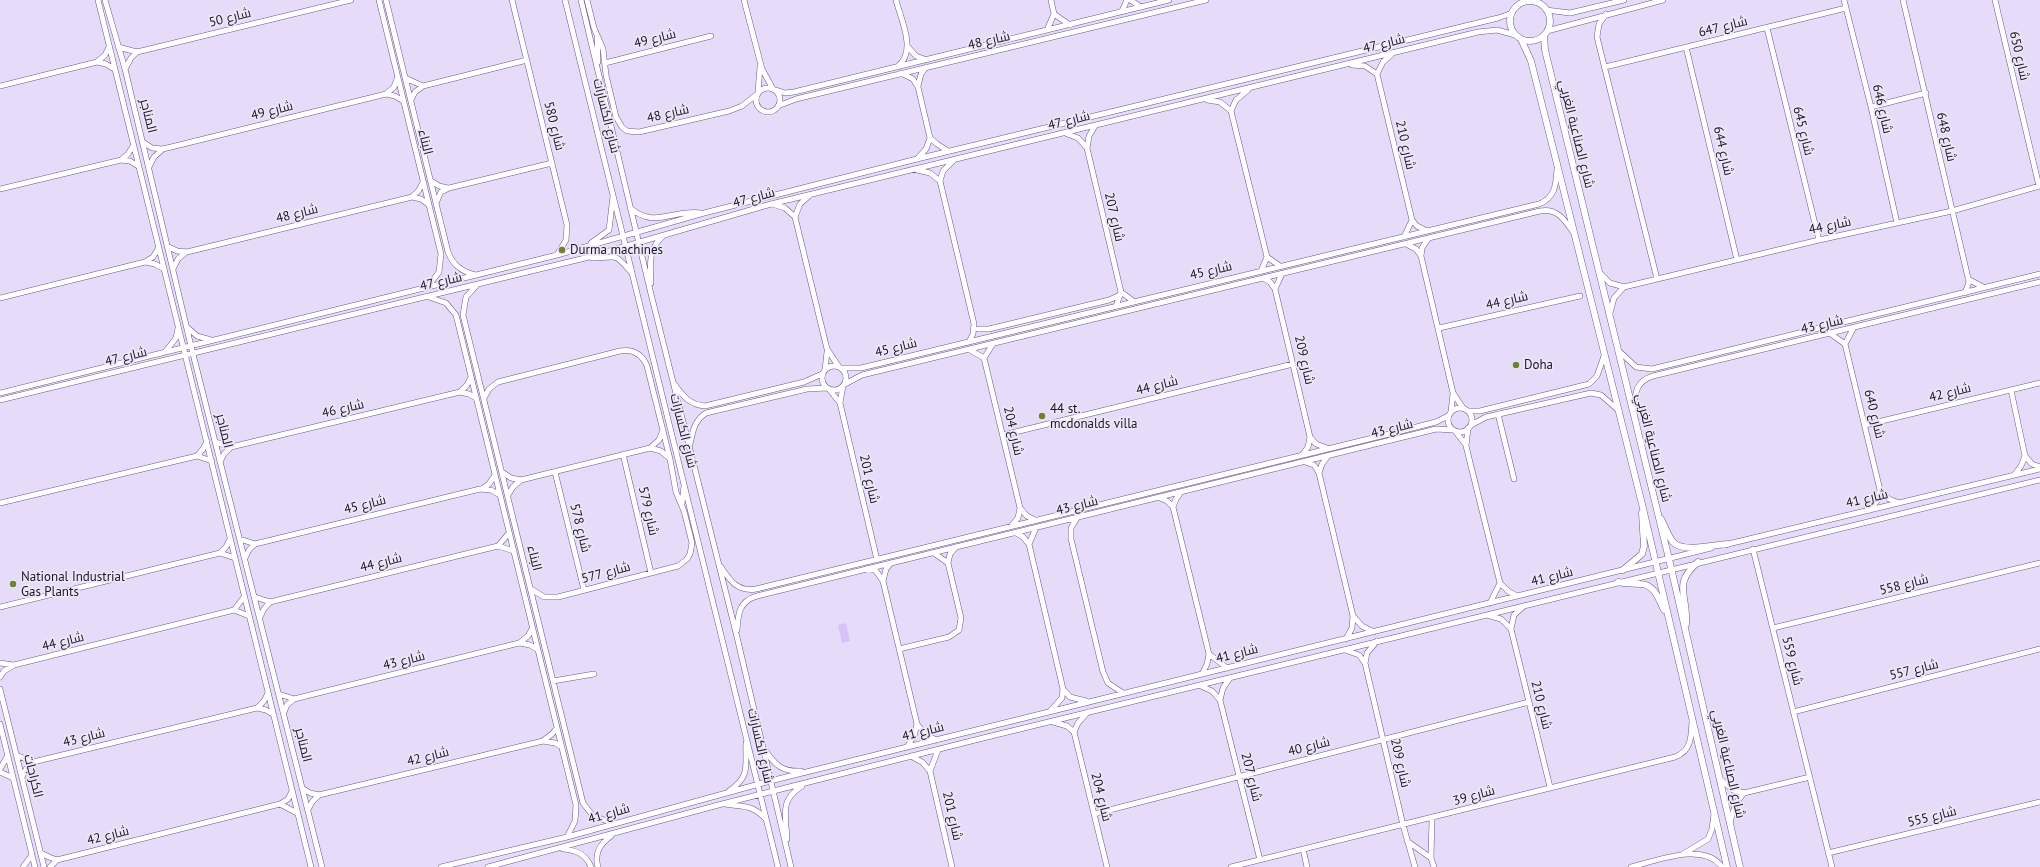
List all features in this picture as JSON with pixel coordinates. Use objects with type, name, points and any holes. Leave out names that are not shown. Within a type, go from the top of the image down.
[{"type":"main road","points":[[1513,10],[1525,2],[1537,1],[1546,10],[1550,22],[1546,33],[1533,41],[1518,37],[1510,24],[1515,0]]},
{"type":"main road","name":"شارع الصناعية الغربي","points":[[1546,33],[1544,50],[1669,559],[1740,867]]},
{"type":"main road","name":"شارع الصناعية الغربي","points":[[1518,37],[1531,61],[1575,234],[1656,562],[1727,867]]},
{"type":"main road","points":[[1623,570],[1642,554],[1644,546],[1642,504]]},
{"type":"main road","points":[[1658,515],[1671,540],[1678,547],[1688,548],[1728,544]]},
{"type":"main road","points":[[1686,632],[1683,582],[1688,572],[1698,562]]},
{"type":"main road","points":[[1618,582],[1641,584],[1650,587],[1657,594],[1669,620]]},
{"type":"street","name":"المناجر","points":[[98,0],[311,867]]},
{"type":"street","name":"المناجر","points":[[105,0],[125,69],[191,346],[322,867]]},
{"type":"street","name":"شارع 50","points":[[118,47],[137,52],[351,0]]},
{"type":"street","points":[[373,0],[379,2]]},
{"type":"street","name":"شارع 580","points":[[512,0],[552,163],[567,232],[566,240],[557,255]]},
{"type":"street","name":"شارع الكسارات","points":[[565,0],[624,235],[778,867]]},
{"type":"street","name":"شارع الكسارات","points":[[581,0],[630,208],[719,563],[772,791],[792,867]]},
{"type":"street","name":"شارع الكسارات","points":[[588,0],[597,34],[602,45],[606,75],[616,117],[622,127],[627,131]]},
{"type":"street","points":[[744,0],[759,62],[765,76],[780,98],[778,106],[771,111],[762,110],[756,104],[759,62]]},
{"type":"street","points":[[896,0],[908,47],[916,56],[927,60]]},
{"type":"street","points":[[1047,30],[1054,14],[1051,0]]},
{"type":"street","points":[[1122,12],[1129,0],[1141,7]]},
{"type":"street","name":"شارع 48","points":[[774,89],[785,93],[794,92],[1169,0]]},
{"type":"street","name":"شارع 48","points":[[778,106],[796,98],[1206,0]]},
{"type":"street","points":[[1546,10],[1570,13],[1624,0]]},
{"type":"street","points":[[1546,33],[1606,14],[1663,0]]},
{"type":"street","name":"شارع 646","points":[[1844,0],[1871,107],[1897,223]]},
{"type":"street","name":"شارع 648","points":[[1903,0],[1926,93],[1969,282],[1965,292]]},
{"type":"street","name":"شارع 650","points":[[1995,0],[2039,186]]},
{"type":"street","name":"البناء","points":[[379,2],[442,260],[440,272],[428,286]]},
{"type":"street","name":"البناء","points":[[387,2],[450,259],[460,269],[475,275]]},
{"type":"street","name":"شارع 647","points":[[1605,67],[1846,8]]},
{"type":"street","name":"شارع 47","points":[[0,393],[557,255],[636,231],[917,159],[1498,18],[1513,10]]},
{"type":"street","points":[[1054,14],[1070,25]]},
{"type":"street","points":[[1606,14],[1599,24],[1597,32],[1657,279]]},
{"type":"street","name":"شارع 645","points":[[1766,28],[1819,240]]},
{"type":"street","name":"شارع 47","points":[[0,400],[585,258],[771,204],[1487,30],[1497,30],[1518,37]]},
{"type":"street","points":[[597,34],[598,71]]},
{"type":"street","name":"شارع 49","points":[[605,63],[711,36]]},
{"type":"street","points":[[97,62],[105,55],[109,46]]},
{"type":"street","points":[[898,67],[905,58],[908,47]]},
{"type":"street","name":"شارع 644","points":[[1686,47],[1737,260]]},
{"type":"street","points":[[125,69],[131,58],[137,52]]},
{"type":"street","points":[[1349,64],[1365,66],[1377,74],[1383,62],[1394,53]]},
{"type":"street","points":[[411,100],[415,92],[423,86],[527,60]]},
{"type":"street","points":[[0,86],[97,62],[106,64],[114,69]]},
{"type":"street","points":[[917,159],[926,149],[930,138],[918,86],[919,78],[926,66]]},
{"type":"street","points":[[900,73],[913,79],[918,86]]},
{"type":"street","name":"شارع 210","points":[[1377,74],[1412,220]]},
{"type":"street","points":[[386,94],[394,87],[398,78]]},
{"type":"street","points":[[405,78],[423,86]]},
{"type":"street","points":[[757,94],[765,88],[774,89]]},
{"type":"street","points":[[1231,111],[1236,100],[1250,88]]},
{"type":"street","points":[[1871,107],[1926,93]]},
{"type":"street","points":[[386,94],[395,96],[403,101]]},
{"type":"street","name":"شارع 49","points":[[163,149],[386,94]]},
{"type":"street","name":"شارع 48","points":[[627,131],[639,132],[729,111],[742,106],[757,94]]},
{"type":"street","points":[[1203,100],[1220,102],[1231,111],[1267,257],[1261,271]]},
{"type":"street","points":[[1087,148],[1089,136],[1096,126]]},
{"type":"street","points":[[1065,133],[1078,138],[1087,148]]},
{"type":"street","points":[[930,138],[941,147],[949,151]]},
{"type":"street","points":[[143,142],[152,148],[163,149]]},
{"type":"street","points":[[121,160],[128,154],[133,146]]},
{"type":"street","name":"شارع 207","points":[[1087,148],[1120,293]]},
{"type":"street","points":[[149,168],[154,157],[163,149]]},
{"type":"street","points":[[0,190],[121,160],[130,161],[138,166]]},
{"type":"street","points":[[955,160],[943,171],[940,181],[976,327],[969,342]]},
{"type":"street","points":[[436,204],[441,192],[449,188],[552,163]]},
{"type":"street","name":"شارع 45","points":[[840,368],[861,368],[1544,202],[1553,194],[1557,164]]},
{"type":"street","points":[[915,169],[930,173],[940,181]]},
{"type":"street","points":[[430,180],[439,186],[449,188]]},
{"type":"street","points":[[412,196],[419,190],[423,182]]},
{"type":"street","name":"شارع 44","points":[[1624,288],[1819,240],[1952,211],[2039,186]]},
{"type":"street","points":[[582,248],[608,230],[611,220],[613,191]]},
{"type":"street","points":[[795,217],[800,204],[810,195]]},
{"type":"street","points":[[412,196],[421,199],[428,204]]},
{"type":"street","name":"شارع 48","points":[[187,252],[412,196]]},
{"type":"street","points":[[690,447],[694,426],[701,416],[706,413],[807,389],[828,388],[838,390],[844,385],[846,376],[827,349],[795,217],[786,208],[771,204]]},
{"type":"street","points":[[630,208],[642,217],[649,219],[681,213],[704,213]]},
{"type":"street","name":"شارع 45","points":[[844,385],[862,375],[1546,210],[1557,213],[1562,217],[1575,234]]},
{"type":"street","points":[[1404,237],[1412,220],[1420,228],[1427,231]]},
{"type":"street","points":[[651,294],[652,250],[655,243],[666,234]]},
{"type":"street","points":[[1421,256],[1424,244],[1428,238]]},
{"type":"street","points":[[1406,244],[1416,249],[1421,256],[1439,328],[1453,393],[1448,423],[1466,446],[1500,583],[1508,591],[1518,596]]},
{"type":"street","points":[[167,246],[177,251],[187,252]]},
{"type":"street","points":[[0,298],[145,262],[153,257],[158,249]]},
{"type":"street","points":[[173,269],[178,259],[187,252]]},
{"type":"street","points":[[585,258],[617,257],[633,274]]},
{"type":"street","points":[[1267,257],[1280,266]]},
{"type":"street","points":[[145,262],[155,264],[164,269]]},
{"type":"street","points":[[1598,270],[1610,283],[1624,288],[1614,298],[1609,316]]},
{"type":"street","points":[[1263,278],[1270,282],[1275,289],[1282,274]]},
{"type":"street","name":"شارع 43","points":[[1618,350],[1636,368],[1652,368],[2040,274]]},
{"type":"street","points":[[1968,279],[1976,285],[1985,288]]},
{"type":"street","name":"شارع 43","points":[[1633,412],[1637,388],[1647,378],[1853,329],[2040,282]]},
{"type":"street","name":"البناء","points":[[478,284],[466,297],[463,315],[553,681],[585,807],[597,818],[614,823]]},
{"type":"street","name":"شارع 209","points":[[1275,289],[1310,437]]},
{"type":"street","points":[[1120,293],[1133,301]]},
{"type":"street","points":[[1116,306],[1120,293]]},
{"type":"street","points":[[976,327],[989,329],[1109,300],[1120,293]]},
{"type":"street","name":"البناء","points":[[428,296],[442,301],[454,311],[471,377],[576,809],[575,821],[567,837]]},
{"type":"street","name":"شارع 44","points":[[1439,328],[1580,296]]},
{"type":"street","points":[[186,325],[197,336],[212,340]]},
{"type":"street","points":[[165,353],[176,338],[179,327]]},
{"type":"street","points":[[976,327],[991,336]]},
{"type":"street","points":[[1831,334],[1845,344],[1853,329]]},
{"type":"street","points":[[968,349],[977,352],[984,358],[993,344]]},
{"type":"street","name":"شارع 640","points":[[1845,344],[1880,490]]},
{"type":"street","points":[[827,349],[822,382],[828,388]]},
{"type":"street","name":"شارع الكسارات","points":[[484,399],[489,389],[498,382],[620,351],[632,351],[641,356],[647,366],[670,459],[676,492],[682,505],[692,543],[692,548],[687,559]]},
{"type":"street","points":[[1449,413],[1458,408],[1480,411],[1589,384],[1597,376],[1604,356]]},
{"type":"street","name":"شارع 204","points":[[984,358],[1020,508]]},
{"type":"street","name":"شارع 44","points":[[1003,435],[1293,364]]},
{"type":"street","points":[[673,383],[687,400],[693,404],[705,406],[804,382],[833,366],[840,368]]},
{"type":"street","points":[[460,392],[467,385],[471,377]]},
{"type":"street","name":"شارع 42","points":[[1865,425],[2040,383]]},
{"type":"street","name":"شارع 201","points":[[840,403],[844,385]]},
{"type":"street","name":"شارع 201","points":[[828,388],[840,403],[877,560]]},
{"type":"street","points":[[2011,390],[2025,456],[2032,464],[2040,468]]},
{"type":"street","points":[[460,392],[469,394],[476,399]]},
{"type":"street","name":"شارع 46","points":[[230,447],[460,392]]},
{"type":"street","points":[[1453,393],[1472,419],[1466,446]]},
{"type":"street","points":[[1454,430],[1464,431],[1482,418],[1591,393],[1601,395],[1618,410]]},
{"type":"street","name":"شارع 43","points":[[719,563],[732,582],[740,588],[751,590],[1436,422],[1449,413]]},
{"type":"street","points":[[1498,414],[1514,479]]},
{"type":"street","points":[[650,448],[659,440],[663,429]]},
{"type":"street","name":"شارع 43","points":[[737,638],[740,609],[751,597],[1436,429],[1454,430]]},
{"type":"street","points":[[1310,437],[1320,446],[1329,448]]},
{"type":"street","points":[[1302,455],[1308,447],[1310,437]]},
{"type":"street","points":[[197,456],[207,441]]},
{"type":"street","points":[[215,442],[230,447],[220,462]]},
{"type":"street","points":[[508,496],[513,486],[521,480],[623,454],[650,448],[661,451],[670,459]]},
{"type":"street","name":"شارع 579","points":[[623,454],[651,573]]},
{"type":"street","points":[[0,503],[197,456],[212,461]]},
{"type":"street","points":[[1320,473],[1322,464],[1328,456]]},
{"type":"street","points":[[2013,475],[2021,466],[2025,456]]},
{"type":"street","points":[[1305,462],[1314,465],[1320,473],[1353,616],[1352,628],[1346,639]]},
{"type":"street","name":"شارع 41","points":[[441,867],[567,837],[758,784],[1090,701],[2040,468]]},
{"type":"street","points":[[502,472],[508,477],[521,480]]},
{"type":"street","name":"شارع 578","points":[[555,472],[584,590]]},
{"type":"street","points":[[480,490],[489,484],[495,475]]},
{"type":"street","name":"شارع 41","points":[[488,867],[560,849],[760,794],[1050,721],[1200,686],[1698,562],[2040,480]]},
{"type":"street","points":[[682,505],[684,484]]},
{"type":"street","name":"شارع 45","points":[[255,544],[480,490],[491,490],[500,495]]},
{"type":"street","points":[[1870,510],[1877,501],[1880,490],[1889,498],[1900,503]]},
{"type":"street","points":[[1173,507],[1181,492]]},
{"type":"street","points":[[1159,498],[1167,501],[1173,507],[1209,654],[1207,664],[1202,674]]},
{"type":"street","points":[[1020,508],[1027,516],[1036,520]]},
{"type":"street","points":[[1011,526],[1018,518],[1020,508]]},
{"type":"street","points":[[1077,518],[1071,528],[1071,539],[1103,672],[1108,683],[1124,693]]},
{"type":"street","points":[[1029,544],[1036,528]]},
{"type":"street","points":[[509,532],[498,546],[514,552]]},
{"type":"street","points":[[1015,533],[1024,537],[1029,544],[1063,689],[1060,702],[1049,712]]},
{"type":"street","points":[[0,607],[220,553],[226,547],[230,539]]},
{"type":"street","points":[[240,539],[255,544],[249,550],[245,558]]},
{"type":"street","name":"شارع 44","points":[[270,602],[498,546]]},
{"type":"street","points":[[899,649],[948,637],[959,630],[961,618],[948,562],[950,554],[956,547]]},
{"type":"street","name":"شارع 559","points":[[1753,549],[1832,867]]},
{"type":"street","points":[[220,553],[235,558]]},
{"type":"street","points":[[934,553],[942,556],[948,562]]},
{"type":"street","name":"شارع 577","points":[[531,589],[544,597],[551,598],[678,566],[687,559]]},
{"type":"street","points":[[883,581],[885,573],[891,563]]},
{"type":"street","name":"شارع 558","points":[[1773,628],[2040,563]]},
{"type":"street","points":[[868,568],[876,571],[883,581],[917,724],[925,734],[936,740]]},
{"type":"street","points":[[1490,603],[1500,583]]},
{"type":"street","points":[[244,596],[241,604],[234,610],[249,616]]},
{"type":"street","points":[[255,597],[270,602],[260,617]]},
{"type":"street","points":[[1511,629],[1514,615],[1527,604]]},
{"type":"street","name":"شارع 44","points":[[0,676],[4,671],[14,665],[234,610]]},
{"type":"street","points":[[1485,615],[1501,618],[1511,629]]},
{"type":"street","points":[[1353,616],[1362,626],[1374,632]]},
{"type":"street","points":[[519,643],[528,636],[532,629]]},
{"type":"street","name":"شارع 210","points":[[1511,629],[1550,787]]},
{"type":"street","points":[[1365,663],[1367,654],[1377,641]]},
{"type":"street","points":[[519,643],[530,645],[537,650]]},
{"type":"street","name":"شارع 43","points":[[294,699],[519,643]]},
{"type":"street","points":[[1344,649],[1358,655],[1365,663]]},
{"type":"street","name":"شارع 557","points":[[1794,712],[2040,649]]},
{"type":"street","points":[[1209,654],[1227,668]]},
{"type":"street","name":"شارع 44","points":[[0,663],[14,665]]},
{"type":"street","name":"شارع 209","points":[[1365,663],[1403,825],[1415,867]]},
{"type":"street","points":[[553,681],[594,674]]},
{"type":"street","points":[[1220,700],[1223,688],[1230,678]]},
{"type":"street","points":[[1200,686],[1212,691],[1220,700]]},
{"type":"street","name":"الكراجات","points":[[0,689],[44,867]]},
{"type":"street","points":[[1063,689],[1075,699],[1090,701]]},
{"type":"street","points":[[257,708],[264,701],[268,692]]},
{"type":"street","points":[[279,694],[294,699]]},
{"type":"street","points":[[284,713],[287,705],[294,699]]},
{"type":"street","name":"شارع 207","points":[[1220,700],[1260,860]]},
{"type":"street","name":"شارع 40","points":[[1094,814],[1529,702]]},
{"type":"street","points":[[257,708],[266,710],[274,715]]},
{"type":"street","name":"شارع 43","points":[[33,762],[257,708]]},
{"type":"street","points":[[1050,721],[1067,726],[1074,732],[1078,723],[1089,712]]},
{"type":"street","name":"شارع 39","points":[[1231,867],[1432,818],[1682,754],[1689,745],[1692,716]]},
{"type":"street","name":"الكراجات","points":[[0,724],[35,867]]},
{"type":"street","points":[[907,747],[914,736],[917,724]]},
{"type":"street","name":"شارع 42","points":[[319,795],[543,741],[557,728]]},
{"type":"street","name":"شارع 204","points":[[1074,732],[1106,867]]},
{"type":"street","points":[[724,794],[740,783],[745,775],[747,736]]},
{"type":"street","points":[[543,741],[551,741],[562,747]]},
{"type":"street","points":[[763,747],[772,761],[781,769],[793,772],[812,771]]},
{"type":"street","points":[[911,756],[922,762],[930,771],[938,750]]},
{"type":"street","points":[[16,755],[33,762],[26,769],[22,778]]},
{"type":"street","points":[[0,769],[8,756]]},
{"type":"street","name":"شارع 201","points":[[930,771],[952,867]]},
{"type":"street","points":[[0,772],[13,778]]},
{"type":"street","points":[[1720,779],[1733,790],[1744,793],[1810,777]]},
{"type":"street","points":[[787,850],[786,801],[794,790],[806,783]]},
{"type":"street","points":[[302,788],[310,793],[319,795]]},
{"type":"street","points":[[280,804],[288,799],[292,791]]},
{"type":"street","points":[[1730,823],[1736,803],[1744,793]]},
{"type":"street","points":[[308,811],[312,802],[319,795]]},
{"type":"street","name":"شارع 555","points":[[1828,853],[2040,802]]},
{"type":"street","points":[[280,804],[297,813]]},
{"type":"street","name":"شارع 42","points":[[50,867],[58,860],[280,804]]},
{"type":"street","points":[[722,804],[749,806],[757,810],[765,818]]},
{"type":"street","points":[[1684,854],[1689,849],[1699,846],[1708,839],[1712,828],[1714,808]]},
{"type":"street","points":[[1432,818],[1431,858],[1434,867]]},
{"type":"street","points":[[598,867],[596,859],[599,848],[603,842],[614,834]]},
{"type":"street","points":[[1407,841],[1431,858]]},
{"type":"street","points":[[560,849],[579,852],[587,860],[591,867]]},
{"type":"street","points":[[1303,849],[1307,867]]},
{"type":"street","points":[[41,853],[58,860]]},
{"type":"street","points":[[23,867],[28,863],[32,854]]},
{"type":"street","points":[[1631,867],[1684,854],[1708,855],[1718,861],[1722,867]]},
{"type":"shaded area","points":[[0,0],[2040,0],[2040,867],[0,867]]},
{"type":"shaded area","points":[[846,623],[850,641],[842,643],[838,625]]},
{"type":"place","name":"Durma machines","points":[[562,250]]},
{"type":"place","name":"Doha","points":[[1516,365]]},
{"type":"place","name":"44 st. mcdonalds villa","points":[[1042,416]]},
{"type":"place","name":"National Industrial Gas Plants","points":[[13,584]]}]
